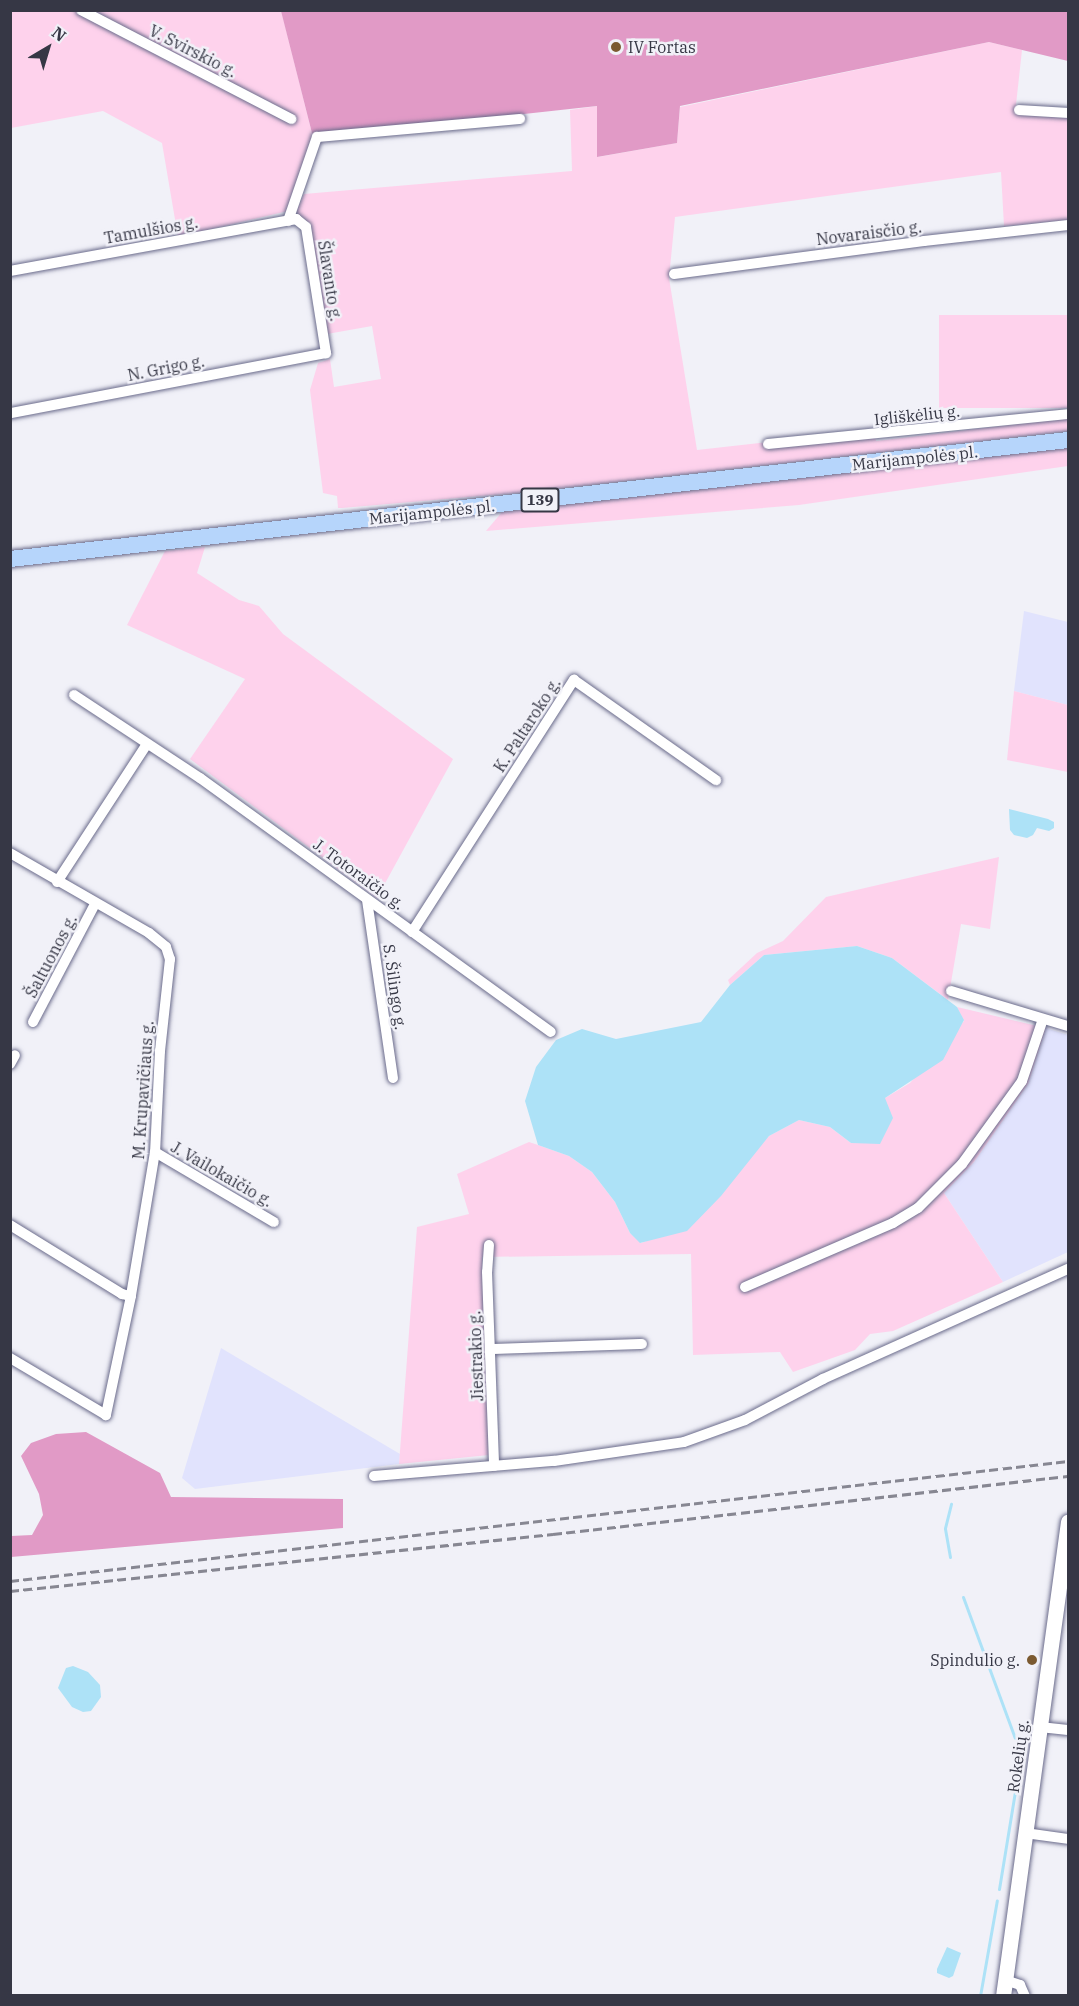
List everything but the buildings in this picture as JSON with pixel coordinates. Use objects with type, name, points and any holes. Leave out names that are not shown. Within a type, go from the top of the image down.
[{"type":"main road","name":"Marijampolės pl.","points":[[10,559],[1068,440]]},
{"type":"main road","name":"Rokelių g.","points":[[1004,1988],[1068,1521]]},
{"type":"street","name":"V. Svirskio g.","points":[[81,10],[291,119]]},
{"type":"street","points":[[1019,110],[1068,113]]},
{"type":"street","points":[[292,220],[317,137],[520,119]]},
{"type":"street","name":"Tamulšios g.","points":[[10,271],[292,220]]},
{"type":"street","name":"Šlavanto g.","points":[[292,220],[306,226],[326,353]]},
{"type":"street","name":"Novaraisčio g.","points":[[674,274],[924,241],[1068,225]]},
{"type":"street","name":"N. Grigo g.","points":[[10,413],[326,353]]},
{"type":"street","name":"Igliškėlių g.","points":[[768,444],[1068,414]]},
{"type":"street","name":"K. Paltaroko g.","points":[[412,932],[574,680],[716,780]]},
{"type":"street","name":"J. Totoraičio g.","points":[[74,695],[200,778],[551,1032]]},
{"type":"street","points":[[57,882],[147,744]]},
{"type":"street","name":"M. Krupavičiaus g.","points":[[10,853],[149,933],[166,947],[170,959],[160,1051],[155,1152],[131,1296],[106,1415],[10,1358]]},
{"type":"street","name":"S. Šilingo g.","points":[[368,900],[393,1078]]},
{"type":"street","name":"Šaltuonos g.","points":[[33,1022],[95,903]]},
{"type":"street","points":[[951,991],[1068,1026]]},
{"type":"street","points":[[745,1287],[892,1223],[918,1208],[962,1164],[1022,1081],[1043,1019]]},
{"type":"street","name":"J. Vailokaičio g.","points":[[155,1152],[274,1221]]},
{"type":"street","points":[[10,1225],[122,1294],[131,1296]]},
{"type":"street","name":"Jiestrakio g.","points":[[489,1245],[494,1466]]},
{"type":"street","points":[[374,1476],[554,1461],[684,1442],[746,1420],[824,1380],[1068,1269]]},
{"type":"street","points":[[491,1349],[642,1344]]},
{"type":"street","points":[[1040,1727],[1068,1730]]},
{"type":"street","points":[[1025,1833],[1068,1839]]},
{"type":"street","points":[[1004,1988],[1020,1985],[1025,1995]]},
{"type":"shaded area","points":[[281,10],[313,137],[288,211],[178,237],[162,143],[103,111],[11,128],[11,11]]},
{"type":"shaded area","points":[[281,11],[1068,11],[1068,61],[989,42],[680,106],[677,143],[597,157],[597,106],[313,137]]},
{"type":"shaded area","points":[[989,42],[1022,50],[1015,114],[1068,117],[1068,220],[1004,226],[1001,172],[675,217],[669,278],[697,450],[873,430],[876,441],[1068,418],[1068,431],[527,492],[342,508],[338,508],[337,496],[323,493],[310,390],[318,363],[330,359],[334,387],[381,379],[372,326],[327,334],[310,225],[296,212],[304,194],[572,171],[570,110],[598,106],[598,157],[677,143],[680,107]]},
{"type":"shaded area","points":[[939,315],[1068,315],[1068,408],[939,408]]},
{"type":"shaded area","points":[[1068,448],[1068,466],[799,505],[486,531],[502,512]]},
{"type":"shaded area","points":[[205,547],[197,573],[239,600],[259,606],[283,634],[453,759],[377,898],[190,759],[245,679],[127,625],[165,551]]},
{"type":"shaded area","points":[[1024,611],[1068,622],[1068,705],[1014,691]]},
{"type":"shaded area","points":[[1014,691],[1068,705],[1068,772],[1007,760]]},
{"type":"shaded area","points":[[1009,809],[1048,819],[1054,822],[1054,828],[1049,831],[1037,828],[1033,835],[1027,838],[1014,835],[1010,830]]},
{"type":"shaded area","points":[[999,857],[990,929],[961,924],[948,1000],[892,958],[857,946],[764,955],[730,985],[728,980],[757,953],[783,941],[826,897]]},
{"type":"shaded area","points":[[857,946],[892,958],[957,1007],[964,1020],[943,1060],[885,1098],[893,1118],[880,1144],[851,1143],[830,1127],[799,1120],[769,1136],[721,1196],[687,1231],[640,1243],[630,1233],[615,1202],[592,1172],[569,1156],[538,1145],[525,1101],[536,1067],[556,1040],[582,1029],[616,1039],[701,1022],[730,985],[764,955]]},
{"type":"shaded area","points":[[957,1007],[1046,1028],[1028,1084],[974,1162],[944,1193],[1003,1282],[893,1331],[870,1334],[855,1350],[793,1372],[780,1352],[693,1355],[691,1254],[482,1257],[489,1455],[399,1464],[417,1227],[469,1214],[457,1174],[529,1142],[569,1156],[592,1172],[615,1202],[630,1233],[641,1243],[655,1238],[751,1156],[769,1136],[799,1120],[830,1127],[851,1143],[885,1098],[910,1083],[964,1021]]},
{"type":"shaded area","points":[[1046,1028],[1068,1035],[1068,1252],[1003,1282],[944,1193],[974,1162],[1028,1084]]},
{"type":"shaded area","points":[[221,1348],[400,1454],[399,1464],[195,1489],[182,1478]]},
{"type":"shaded area","points":[[86,1432],[160,1473],[171,1497],[343,1499],[343,1528],[11,1557],[11,1536],[32,1535],[43,1515],[39,1494],[21,1456],[31,1443],[56,1434]]},
{"type":"shaded area","points":[[73,1666],[88,1672],[100,1685],[101,1697],[91,1711],[83,1712],[72,1707],[58,1688],[66,1668]]},
{"type":"shaded area","points":[[947,1947],[961,1953],[953,1976],[949,1978],[937,1973]]},
{"type":"waterway","points":[[950,1557],[945,1528],[951,1504]]},
{"type":"waterway","points":[[963,1597],[1015,1738]]},
{"type":"waterway","points":[[999,1889],[1017,1779],[1017,1746]]},
{"type":"waterway","points":[[980,1996],[997,1900]]},
{"type":"railway","points":[[10,1581],[1068,1461]]},
{"type":"railway","points":[[10,1591],[553,1534],[1068,1476]]},
{"type":"place","name":"IV Fortas","points":[[616,47]]},
{"type":"place","name":"Spindulio g.","points":[[1032,1660]]}]
